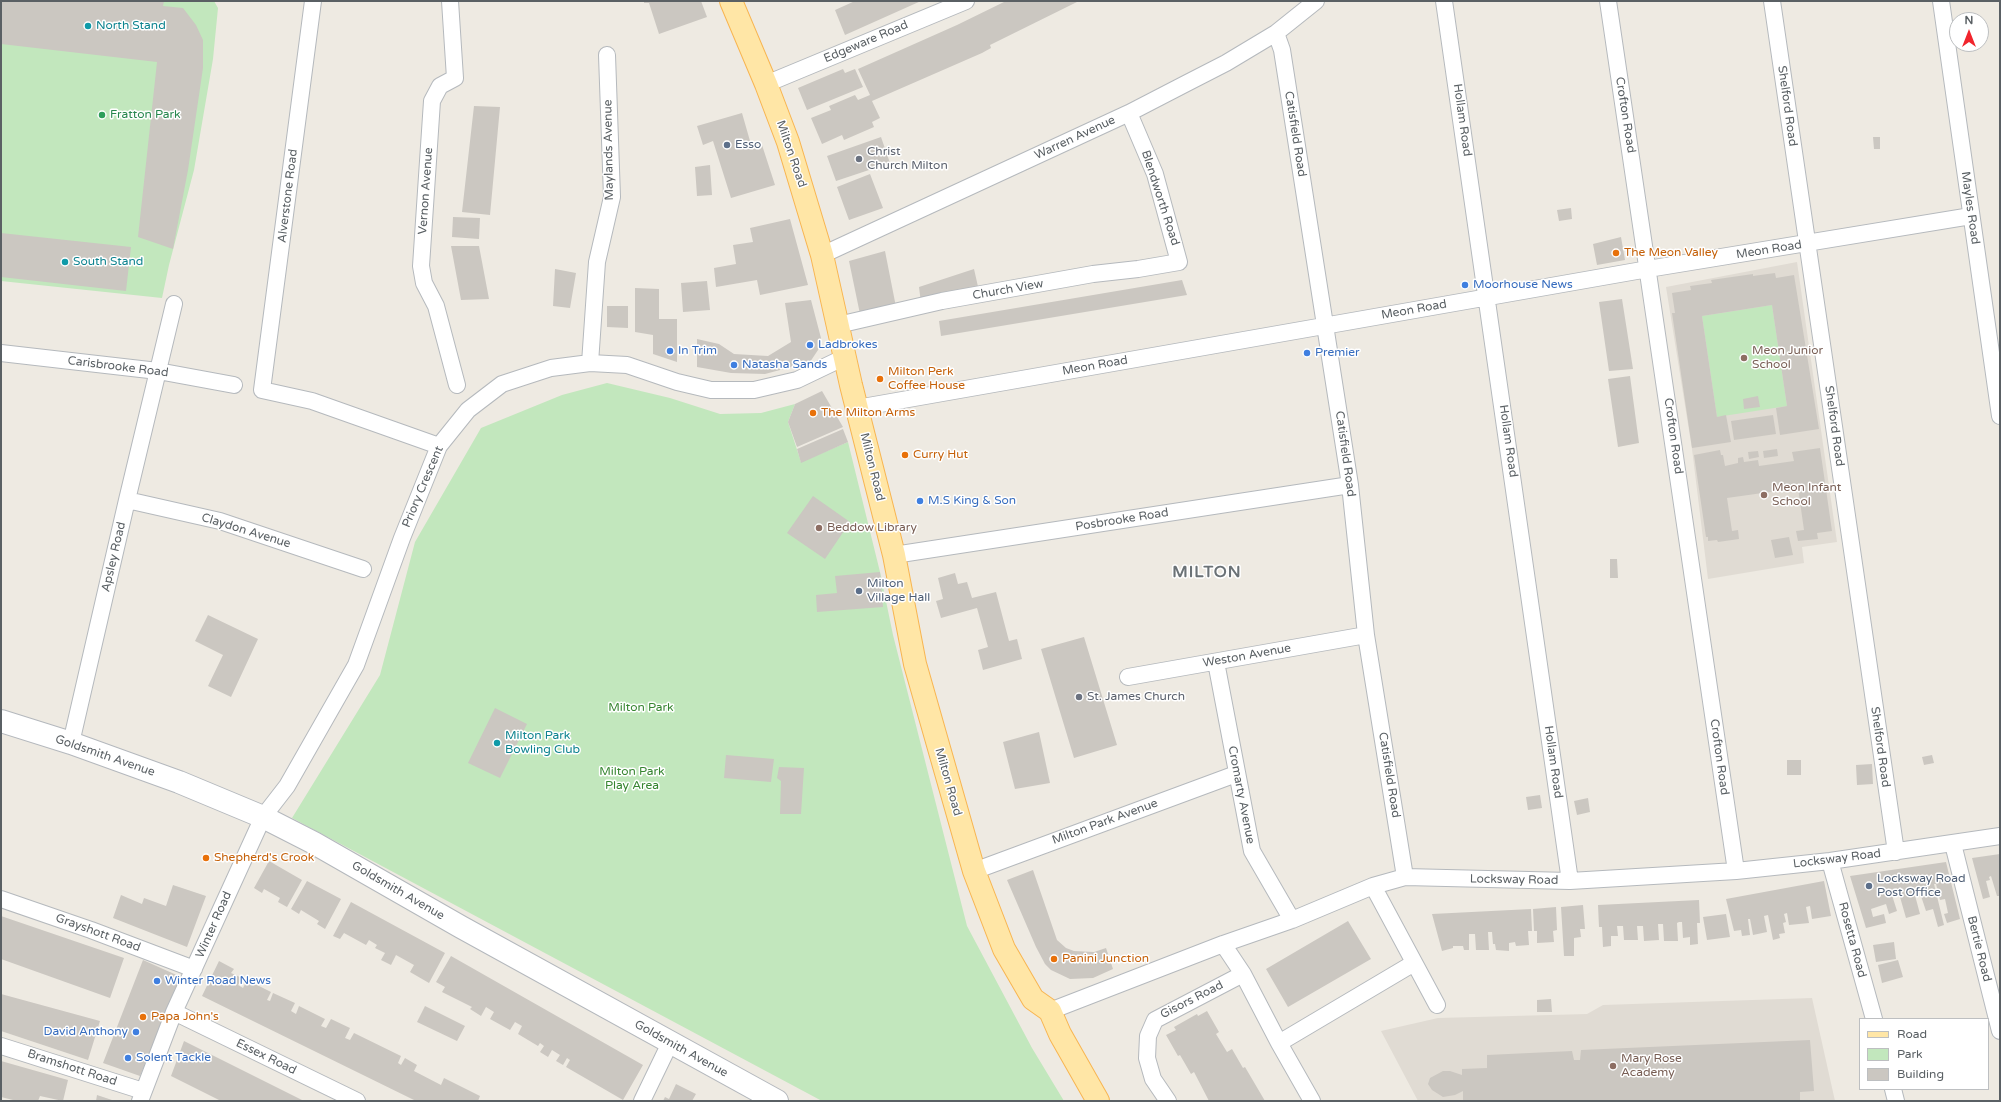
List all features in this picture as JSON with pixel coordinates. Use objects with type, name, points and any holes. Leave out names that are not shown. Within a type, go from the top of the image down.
[{"type":"main road","name":"Milton Road","points":[[731,1],[766,84],[803,186],[822,255],[857,408],[894,555],[915,664],[974,871],[1004,949],[1033,998],[1050,1011],[1063,1040],[1098,1101]]},
{"type":"main road","name":"Goldsmith Avenue","points":[[1,722],[72,743],[179,782],[263,817],[314,843],[461,928],[777,1101]]},
{"type":"street","name":"Alverstone Road","points":[[313,1],[262,390],[312,402],[439,446]]},
{"type":"street","name":"Vernon Avenue","points":[[450,1],[455,78],[440,86],[432,102],[421,266],[424,283],[436,306],[457,385]]},
{"type":"street","name":"Edgeware Road","points":[[766,84],[966,1]]},
{"type":"street","name":"Warren Avenue","points":[[822,255],[1129,113],[1226,63],[1276,33],[1316,1]]},
{"type":"street","name":"Hollam Road","points":[[1444,1],[1570,881]]},
{"type":"street","name":"Crofton Road","points":[[1608,1],[1736,871]]},
{"type":"street","name":"Shelford Road","points":[[1772,1],[1896,852]]},
{"type":"street","name":"Mayles Road","points":[[1941,1],[2000,416]]},
{"type":"street","name":"Catisfield Road","points":[[1276,33],[1282,50],[1350,484],[1366,635],[1405,877]]},
{"type":"street","name":"Maylands Avenue","points":[[590,363],[597,262],[612,197],[607,55]]},
{"type":"street","name":"Blendworth Road","points":[[1129,113],[1155,174],[1180,262]]},
{"type":"street","name":"Meon Road","points":[[857,408],[1648,269],[1808,244],[1971,216]]},
{"type":"street","name":"Church View","points":[[838,325],[942,302],[1093,274],[1138,270],[1180,262]]},
{"type":"street","name":"Apsley Road","points":[[72,743],[127,500],[174,304]]},
{"type":"street","name":"Carisbrooke Road","points":[[1,354],[158,371],[234,384]]},
{"type":"street","name":"Priory Crescent","points":[[263,817],[287,786],[316,738],[356,665],[402,538],[439,446],[468,410],[502,384],[550,368],[590,363],[627,365],[677,382],[711,390],[754,390],[797,380],[845,357]]},
{"type":"street","name":"Posbrooke Road","points":[[894,555],[1350,484]]},
{"type":"street","name":"Claydon Avenue","points":[[127,500],[220,521],[363,569]]},
{"type":"street","name":"Weston Avenue","points":[[1128,677],[1366,635]]},
{"type":"street","name":"Cromarty Avenue","points":[[1216,662],[1236,774],[1252,851],[1292,920]]},
{"type":"street","name":"Milton Park Avenue","points":[[974,871],[1236,774]]},
{"type":"street","name":"Winter Road","points":[[142,1096],[174,1012],[263,817]]},
{"type":"street","name":"Locksway Road","points":[[1050,1011],[1222,944],[1292,920],[1373,886],[1405,877],[1570,881],[1736,871],[1830,861],[2000,836]]},
{"type":"street","name":"Bertie Road","points":[[1953,844],[2000,1031]]},
{"type":"street","name":"Rosetta Road","points":[[1830,861],[1874,1018]]},
{"type":"street","points":[[1373,886],[1437,1006]]},
{"type":"street","name":"Grayshott Road","points":[[1,899],[91,930],[194,969]]},
{"type":"street","points":[[1222,944],[1243,974],[1279,1043],[1312,1101]]},
{"type":"street","points":[[1279,1043],[1414,963]]},
{"type":"street","name":"Gisors Road","points":[[1168,1101],[1153,1079],[1147,1058],[1148,1036],[1155,1020],[1243,974]]},
{"type":"street","name":"Essex Road","points":[[174,1012],[357,1101]]},
{"type":"street","points":[[642,1101],[670,1043]]},
{"type":"street","name":"Bramshott Road","points":[[1,1046],[142,1096]]},
{"type":"street","points":[[1893,1090],[1896,1101]]},
{"type":"shaded area","points":[[1797,262],[1837,542],[1802,547],[1804,563],[1708,579],[1692,449],[1666,287]]},
{"type":"shaded area","name":"Mary Rose Academy","points":[[1812,998],[1835,1101],[1418,1101],[1381,1031],[1438,1018],[1587,1014],[1603,1005]]},
{"type":"green space","name":"Fratton Park","points":[[1,1],[214,1],[218,8],[213,59],[194,170],[169,265],[162,298],[1,281]]},
{"type":"green space","points":[[1772,305],[1787,406],[1717,417],[1702,316]]},
{"type":"green space","name":"Milton Park","points":[[607,383],[670,398],[720,414],[761,413],[795,404],[788,422],[801,462],[848,442],[880,572],[893,635],[967,926],[1032,1048],[1064,1101],[822,1101],[292,818],[380,675],[415,542],[481,428],[562,395]]},
{"type":"building","points":[[1,1],[164,1],[163,6],[183,8],[196,25],[203,40],[203,68],[188,170],[173,249],[138,237],[157,62],[1,44]]},
{"type":"building","points":[[644,1],[701,1],[707,17],[659,34],[649,3],[644,3]]},
{"type":"building","points":[[855,1],[921,1],[845,35],[835,10]]},
{"type":"building","points":[[1006,1],[1079,1],[990,45],[991,48],[982,53],[872,101],[880,118],[872,122],[874,127],[844,140],[842,135],[822,144],[811,118],[831,110],[829,106],[855,95],[858,100],[870,95],[858,69],[957,25]]},
{"type":"building","points":[[843,69],[845,73],[855,69],[863,87],[807,110],[798,88]]},
{"type":"building","points":[[474,106],[500,107],[490,215],[462,212]]},
{"type":"building","points":[[742,113],[752,148],[762,145],[775,185],[731,198],[713,141],[703,145],[697,126]]},
{"type":"building","name":"Christ Church Milton","points":[[881,137],[890,163],[836,181],[827,156]]},
{"type":"building","points":[[1873,137],[1880,137],[1880,149],[1874,149]]},
{"type":"building","points":[[710,165],[712,195],[697,196],[695,167]]},
{"type":"building","points":[[870,174],[883,208],[849,220],[837,187]]},
{"type":"building","points":[[1571,208],[1572,219],[1559,221],[1557,210]]},
{"type":"building","points":[[453,217],[480,218],[479,239],[452,237]]},
{"type":"building","points":[[790,219],[808,285],[760,295],[757,280],[716,287],[714,268],[736,264],[733,245],[753,242],[750,228]]},
{"type":"building","name":"South Stand","points":[[1,233],[131,247],[126,291],[1,277]]},
{"type":"building","points":[[1621,237],[1625,260],[1597,265],[1593,244]]},
{"type":"building","points":[[451,246],[479,246],[489,299],[461,300]]},
{"type":"building","points":[[885,251],[896,307],[860,314],[849,261]]},
{"type":"building","points":[[555,269],[576,273],[570,308],[553,306]]},
{"type":"building","points":[[974,269],[979,291],[921,303],[919,287]]},
{"type":"building","points":[[1775,273],[1776,278],[1794,275],[1819,429],[1780,435],[1776,408],[1787,406],[1772,305],[1702,316],[1717,417],[1726,415],[1731,442],[1692,448],[1672,313],[1675,313],[1672,293],[1691,290],[1690,286],[1712,283],[1711,280],[1753,274],[1753,276]]},
{"type":"building","points":[[1182,280],[1187,295],[941,336],[939,321]]},
{"type":"building","points":[[707,281],[710,310],[683,312],[681,283]]},
{"type":"building","points":[[635,288],[659,289],[659,319],[677,319],[677,362],[653,354],[653,335],[635,332]]},
{"type":"building","points":[[1622,299],[1633,369],[1609,371],[1599,302]]},
{"type":"building","points":[[811,300],[821,338],[820,347],[810,362],[765,374],[731,373],[697,367],[697,339],[719,344],[734,354],[768,356],[791,342],[785,303]]},
{"type":"building","points":[[607,306],[628,306],[628,328],[607,327]]},
{"type":"building","points":[[1630,376],[1639,443],[1618,447],[1608,379]]},
{"type":"building","name":"The Milton Arms","points":[[822,391],[843,427],[797,447],[788,422],[795,404]]},
{"type":"building","points":[[1758,396],[1760,407],[1744,409],[1743,399]]},
{"type":"building","points":[[1773,415],[1776,434],[1734,440],[1731,421]]},
{"type":"building","points":[[843,429],[848,442],[801,463],[797,449]]},
{"type":"building","points":[[1820,448],[1832,531],[1817,533],[1818,539],[1798,541],[1796,531],[1804,530],[1798,488],[1727,498],[1732,531],[1738,530],[1739,539],[1718,542],[1717,540],[1708,541],[1708,537],[1706,537],[1694,455],[1720,450],[1721,455],[1723,455],[1725,466],[1738,463],[1738,458],[1743,457],[1744,462],[1758,460],[1759,466],[1794,461],[1792,452]]},
{"type":"building","points":[[1777,449],[1778,456],[1764,458],[1763,451]]},
{"type":"building","points":[[1758,451],[1759,457],[1749,459],[1748,452]]},
{"type":"building","name":"Beddow Library","points":[[813,496],[850,522],[825,559],[787,533]]},
{"type":"building","points":[[1789,537],[1793,555],[1775,558],[1771,540]]},
{"type":"building","points":[[1610,559],[1617,559],[1618,578],[1610,578]]},
{"type":"building","name":"Milton Village Hall","points":[[880,572],[883,607],[817,612],[816,595],[837,593],[835,576]]},
{"type":"building","points":[[955,573],[958,584],[967,582],[972,598],[996,592],[1009,641],[1017,639],[1022,659],[983,670],[978,650],[988,647],[977,608],[941,618],[936,601],[943,599],[938,578]]},
{"type":"building","points":[[208,615],[258,639],[231,697],[208,686],[223,655],[195,641]]},
{"type":"building","name":"St. James Church","points":[[1084,637],[1117,745],[1074,758],[1041,649]]},
{"type":"building","name":"Milton Park Bowling Club","points":[[495,708],[527,724],[500,778],[468,763]]},
{"type":"building","points":[[1039,732],[1050,783],[1015,789],[1003,742]]},
{"type":"building","points":[[726,755],[774,759],[771,782],[724,778]]},
{"type":"building","points":[[1932,755],[1934,763],[1924,765],[1922,757]]},
{"type":"building","points":[[1787,760],[1801,760],[1801,775],[1787,775]]},
{"type":"building","points":[[1872,764],[1873,784],[1857,785],[1856,765]]},
{"type":"building","points":[[779,767],[804,768],[801,814],[780,814],[781,781],[777,778]]},
{"type":"building","points":[[1540,795],[1542,808],[1528,810],[1526,797]]},
{"type":"building","points":[[1588,798],[1590,812],[1577,815],[1574,801]]},
{"type":"building","points":[[2000,854],[2000,896],[1997,896],[1991,876],[1989,877],[1990,880],[1986,881],[1990,897],[1983,899],[1972,858]]},
{"type":"building","points":[[269,861],[302,880],[287,907],[278,902],[280,898],[264,889],[262,893],[254,888]]},
{"type":"building","points":[[1946,862],[1960,919],[1947,923],[1944,914],[1948,913],[1945,899],[1940,900],[1936,884],[1934,884],[1944,925],[1938,927],[1933,909],[1926,911],[1918,887],[1913,888],[1920,914],[1906,918],[1898,890],[1891,892],[1897,911],[1889,914],[1886,904],[1871,909],[1873,917],[1884,914],[1886,923],[1866,928],[1850,876]]},
{"type":"building","points":[[1033,870],[1057,940],[1066,948],[1074,951],[1094,952],[1106,948],[1113,969],[1093,978],[1070,979],[1051,970],[1045,964],[1007,880]]},
{"type":"building","points":[[307,881],[341,899],[325,929],[317,924],[319,921],[301,910],[299,914],[291,909]]},
{"type":"building","points":[[1824,881],[1831,916],[1812,919],[1810,906],[1806,907],[1809,923],[1789,925],[1787,913],[1784,914],[1786,922],[1783,923],[1785,933],[1779,934],[1780,938],[1773,940],[1768,915],[1764,916],[1767,932],[1753,935],[1750,919],[1748,919],[1750,935],[1742,936],[1741,930],[1734,931],[1726,899]]},
{"type":"building","points":[[173,885],[206,896],[187,947],[113,918],[121,895],[142,904],[144,898],[166,906]]},
{"type":"building","points":[[1699,900],[1700,923],[1697,923],[1698,944],[1690,945],[1690,937],[1683,938],[1682,922],[1679,922],[1677,923],[1678,941],[1664,941],[1663,924],[1658,924],[1659,940],[1644,941],[1643,926],[1637,926],[1638,940],[1624,940],[1623,926],[1617,926],[1618,936],[1611,936],[1611,946],[1603,947],[1602,927],[1599,927],[1598,905]]},
{"type":"building","points":[[351,902],[445,953],[429,983],[410,972],[414,965],[396,955],[391,965],[381,960],[385,953],[375,948],[377,945],[369,940],[366,945],[344,933],[340,939],[333,936]]},
{"type":"building","points":[[1583,905],[1585,929],[1580,929],[1581,937],[1574,938],[1574,956],[1564,956],[1561,907]]},
{"type":"building","points":[[1556,907],[1557,930],[1553,931],[1554,942],[1537,943],[1537,931],[1534,931],[1533,909]]},
{"type":"building","points":[[1531,909],[1532,931],[1528,931],[1529,945],[1516,946],[1515,942],[1509,943],[1509,951],[1496,950],[1495,944],[1493,944],[1492,932],[1488,932],[1489,950],[1476,950],[1475,934],[1469,934],[1469,950],[1464,950],[1463,946],[1453,946],[1453,948],[1442,951],[1432,914]]},
{"type":"building","points":[[1726,914],[1730,937],[1707,940],[1703,917]]},
{"type":"building","points":[[1,916],[124,958],[110,998],[1,959]]},
{"type":"building","points":[[1348,921],[1371,959],[1288,1007],[1266,969]]},
{"type":"building","points":[[1894,942],[1896,959],[1876,962],[1873,945]]},
{"type":"building","points":[[451,956],[643,1065],[623,1100],[566,1067],[570,1060],[567,1058],[563,1065],[556,1061],[560,1055],[552,1050],[548,1057],[540,1052],[544,1046],[540,1043],[538,1046],[518,1034],[522,1026],[515,1022],[510,1030],[490,1019],[494,1012],[486,1007],[481,1016],[470,1009],[472,1007],[442,992],[445,987],[436,982]]},
{"type":"building","points":[[143,960],[181,977],[140,1076],[103,1063]]},
{"type":"building","points":[[1898,960],[1903,977],[1882,983],[1878,965]]},
{"type":"building","points":[[219,961],[234,969],[231,973],[242,978],[238,985],[243,988],[247,980],[271,992],[267,1000],[270,1001],[273,993],[295,1003],[291,1011],[296,1014],[299,1006],[325,1019],[321,1026],[326,1028],[331,1019],[350,1028],[345,1038],[350,1040],[354,1033],[401,1056],[398,1063],[401,1065],[405,1058],[417,1065],[414,1071],[441,1085],[444,1078],[480,1096],[478,1101],[416,1101],[202,996]]},
{"type":"building","points":[[1,994],[100,1021],[88,1060],[1,1031]]},
{"type":"building","points":[[1551,999],[1552,1012],[1537,1012],[1537,1000]]},
{"type":"building","points":[[425,1006],[465,1026],[457,1041],[417,1022]]},
{"type":"building","points":[[1207,1011],[1219,1032],[1216,1034],[1227,1052],[1232,1049],[1243,1068],[1245,1067],[1265,1101],[1209,1101],[1194,1072],[1191,1074],[1180,1055],[1178,1056],[1166,1035],[1176,1030],[1174,1027],[1197,1014],[1198,1016]]},
{"type":"building","points":[[1810,1040],[1814,1091],[1800,1092],[1800,1101],[1463,1101],[1463,1091],[1455,1095],[1443,1097],[1432,1090],[1428,1084],[1430,1078],[1443,1071],[1450,1071],[1462,1075],[1462,1069],[1487,1068],[1487,1055],[1572,1051],[1574,1060],[1580,1060],[1581,1050]]},
{"type":"building","points":[[184,1041],[304,1101],[221,1101],[171,1076]]},
{"type":"building","points":[[1,1061],[68,1080],[63,1101],[40,1096],[38,1101],[17,1101],[1,1097]]},
{"type":"building","points":[[676,1084],[696,1094],[692,1101],[663,1101],[665,1097],[669,1099]]},
{"type":"building","points":[[97,1095],[115,1101],[96,1101]]},
{"type":"place","name":"North Stand","points":[[88,26]]},
{"type":"place","name":"Fratton Park","points":[[102,115]]},
{"type":"place","name":"Esso","points":[[727,145]]},
{"type":"place","name":"Christ Church Milton","points":[[859,159]]},
{"type":"place","name":"The Meon Valley","points":[[1616,253]]},
{"type":"place","name":"South Stand","points":[[65,262]]},
{"type":"place","name":"Moorhouse News","points":[[1465,285]]},
{"type":"place","name":"Ladbrokes","points":[[810,345]]},
{"type":"place","name":"In Trim","points":[[670,351]]},
{"type":"place","name":"Premier","points":[[1307,353]]},
{"type":"place","name":"Meon Junior School","points":[[1744,358]]},
{"type":"place","name":"Natasha Sands","points":[[734,365]]},
{"type":"place","name":"Milton Perk Coffee House","points":[[880,379]]},
{"type":"place","name":"The Milton Arms","points":[[813,413]]},
{"type":"place","name":"Curry Hut","points":[[905,455]]},
{"type":"place","name":"Meon Infant School","points":[[1764,495]]},
{"type":"place","name":"M.S King & Son","points":[[920,501]]},
{"type":"place","name":"Beddow Library","points":[[819,528]]},
{"type":"place","name":"Milton Village Hall","points":[[859,591]]},
{"type":"place","name":"St. James Church","points":[[1079,697]]},
{"type":"place","name":"Milton Park Bowling Club","points":[[497,743]]},
{"type":"place","name":"Shepherd's Crook","points":[[206,858]]},
{"type":"place","name":"Locksway Road Post Office","points":[[1869,886]]},
{"type":"place","name":"Panini Junction","points":[[1054,959]]},
{"type":"place","name":"Winter Road News","points":[[157,981]]},
{"type":"place","name":"Papa John's","points":[[143,1017]]},
{"type":"place","name":"David Anthony","points":[[136,1032]]},
{"type":"place","name":"Solent Tackle","points":[[128,1058]]},
{"type":"place","name":"Mary Rose Academy","points":[[1613,1066]]},
{"type":"district","name":"MILTON","points":[[1207,573]]},
{"type":"park label","name":"Milton Park Play Area","points":[[632,779]]}]
